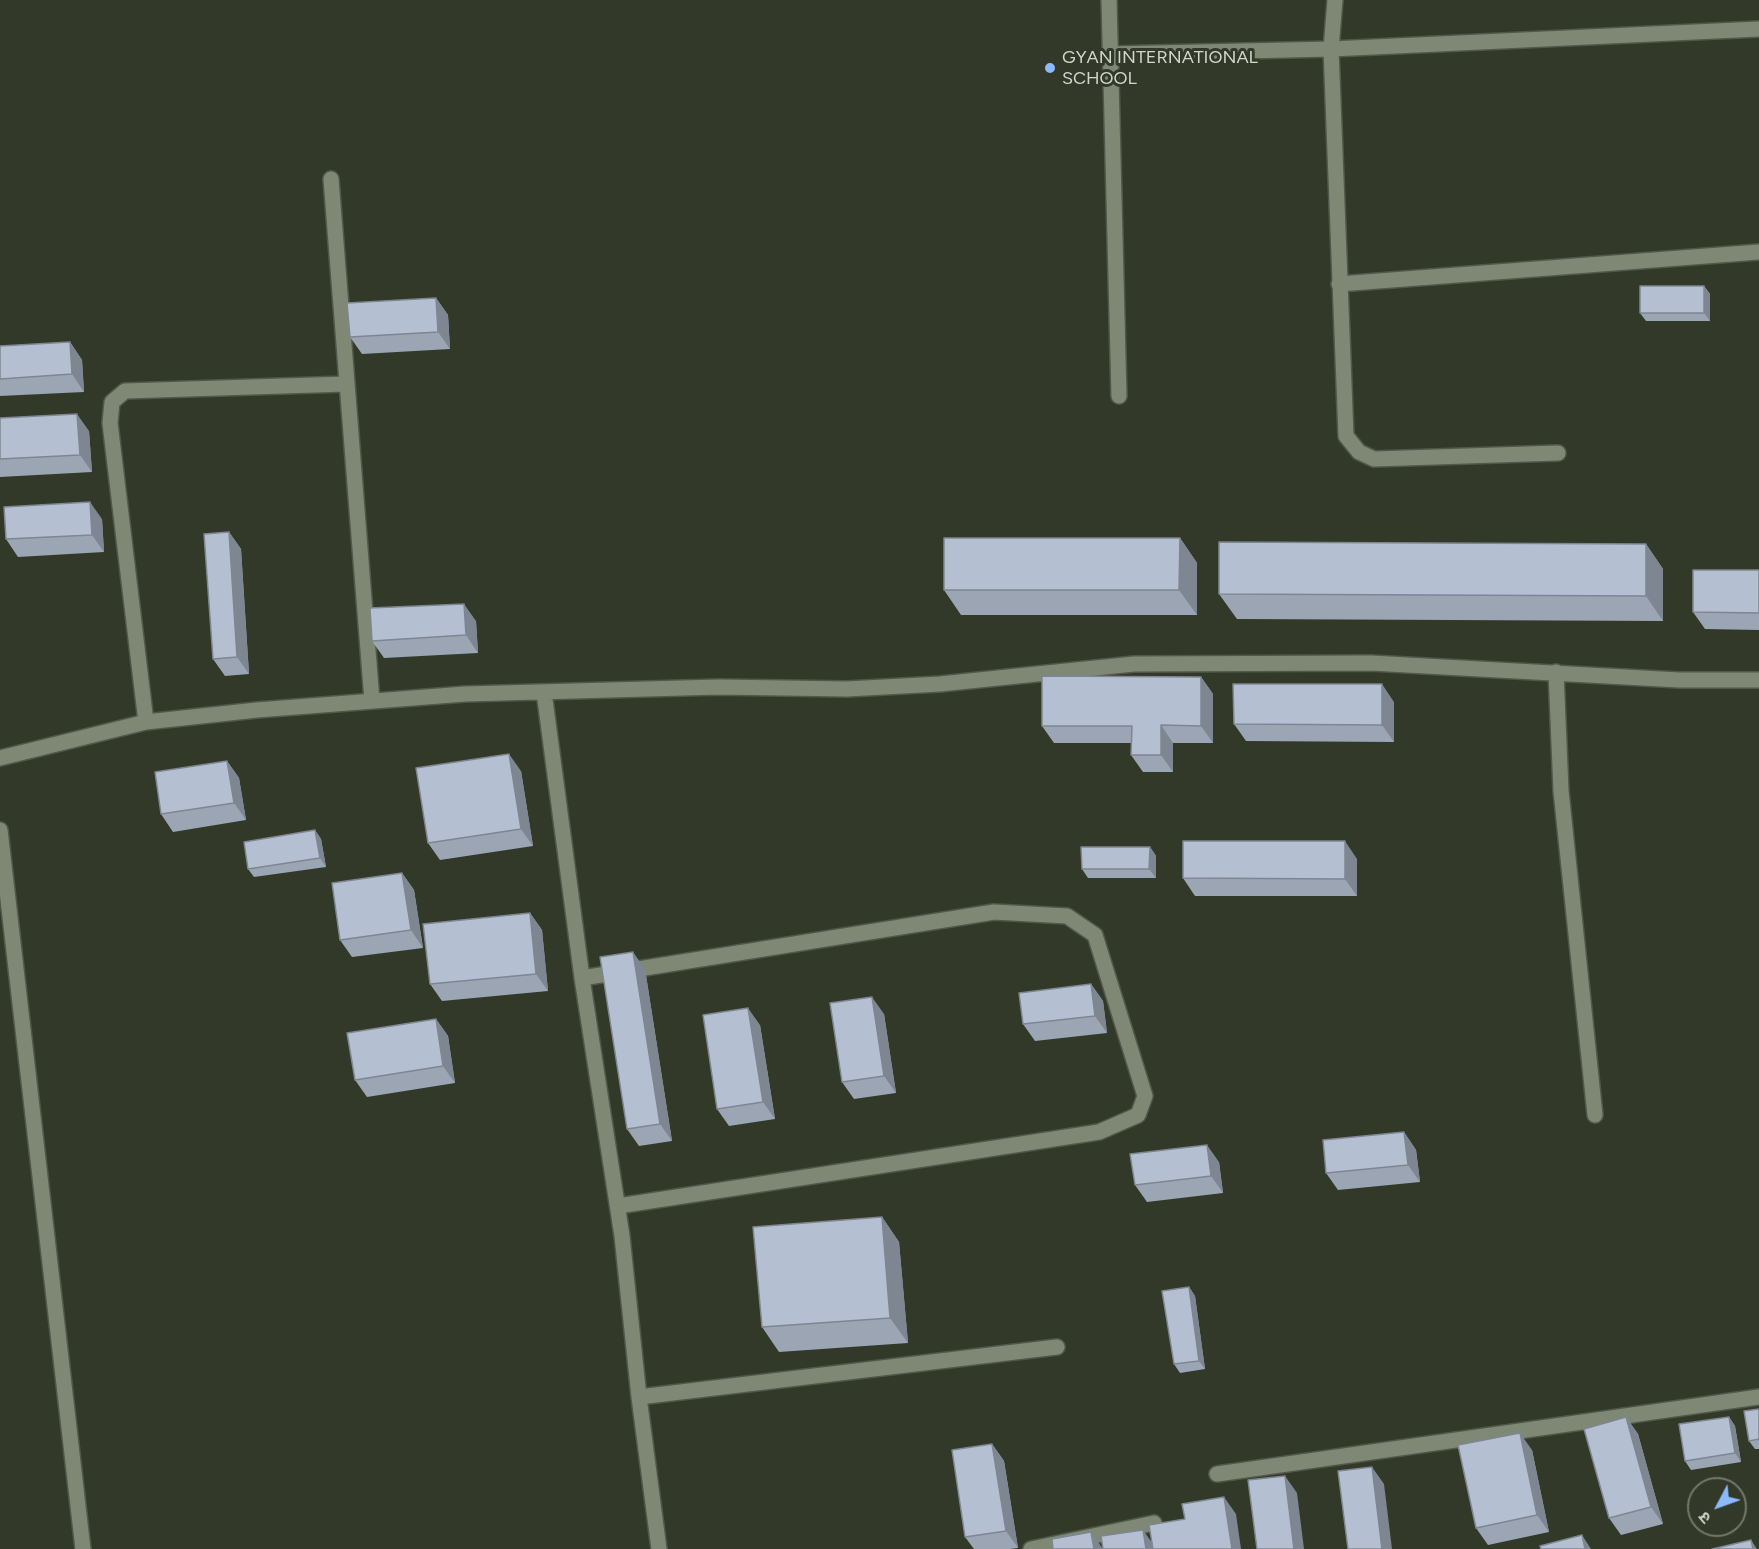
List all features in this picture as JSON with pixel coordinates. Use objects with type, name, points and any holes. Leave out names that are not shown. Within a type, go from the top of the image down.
[{"type":"street","points":[[1109,0],[1119,396]]},
{"type":"street","points":[[1335,0],[1331,49],[1346,436],[1359,452],[1374,459],[1558,453]]},
{"type":"street","points":[[1111,54],[1331,49],[1759,29]]},
{"type":"street","points":[[331,179],[372,701]]},
{"type":"street","points":[[1339,284],[1759,252]]},
{"type":"street","points":[[146,722],[110,423],[112,402],[125,391],[346,384]]},
{"type":"street","points":[[0,758],[146,722],[372,701],[465,694],[719,687],[847,689],[940,684],[1134,664],[1371,663],[1679,680],[1759,680]]},
{"type":"street","points":[[1556,672],[1561,791],[1595,1115]]},
{"type":"street","points":[[544,692],[582,978],[618,1206],[639,1397],[659,1549]]},
{"type":"street","points":[[0,830],[83,1549]]},
{"type":"street","points":[[582,978],[994,912],[1067,916],[1095,935],[1144,1096],[1138,1115],[1099,1132],[618,1206]]},
{"type":"street","points":[[639,1397],[1057,1347]]},
{"type":"street","points":[[1217,1474],[1759,1397]]},
{"type":"street","points":[[1031,1549],[1154,1523]]},
{"type":"building","points":[[1640,286],[1704,286],[1704,313],[1640,313]]},
{"type":"building","points":[[436,298],[438,332],[350,337],[347,303]]},
{"type":"building","points":[[70,342],[72,374],[0,379],[0,346]]},
{"type":"building","points":[[77,414],[80,455],[0,459],[0,418]]},
{"type":"building","points":[[90,502],[92,535],[6,539],[4,507]]},
{"type":"building","points":[[229,532],[237,657],[213,659],[204,534]]},
{"type":"building","points":[[944,538],[1180,538],[1179,590],[944,590]]},
{"type":"building","points":[[1219,542],[1646,544],[1646,596],[1219,594]]},
{"type":"building","points":[[1693,570],[1759,570],[1759,613],[1693,612]]},
{"type":"building","points":[[464,604],[466,635],[372,641],[370,608]]},
{"type":"building","points":[[1042,676],[1201,677],[1201,726],[1161,725],[1161,755],[1131,755],[1132,726],[1042,726]]},
{"type":"building","points":[[1233,684],[1382,684],[1382,725],[1234,724]]},
{"type":"building","points":[[509,754],[521,829],[428,843],[416,768]]},
{"type":"building","points":[[227,761],[234,803],[161,814],[155,772]]},
{"type":"building","points":[[315,830],[320,858],[248,869],[244,842]]},
{"type":"building","points":[[1183,841],[1345,841],[1345,879],[1183,878]]},
{"type":"building","points":[[1081,847],[1150,847],[1149,869],[1082,869]]},
{"type":"building","points":[[402,873],[411,930],[340,940],[332,883]]},
{"type":"building","points":[[530,913],[536,974],[430,984],[423,924]]},
{"type":"building","points":[[633,952],[660,1124],[627,1129],[600,957]]},
{"type":"building","points":[[1091,984],[1095,1016],[1023,1024],[1019,993]]},
{"type":"building","points":[[872,997],[884,1076],[842,1082],[830,1003]]},
{"type":"building","points":[[748,1008],[763,1102],[717,1109],[703,1015]]},
{"type":"building","points":[[436,1019],[443,1066],[355,1080],[347,1033]]},
{"type":"building","points":[[1404,1132],[1408,1165],[1326,1173],[1323,1140]]},
{"type":"building","points":[[1207,1145],[1211,1176],[1135,1185],[1130,1154]]},
{"type":"building","points":[[882,1217],[890,1318],[762,1327],[753,1227]]},
{"type":"building","points":[[1189,1287],[1199,1361],[1174,1364],[1162,1291]]},
{"type":"building","points":[[1759,1409],[1759,1439],[1749,1441],[1744,1411]]},
{"type":"building","points":[[1626,1417],[1651,1507],[1609,1518],[1584,1429]]},
{"type":"building","points":[[1729,1417],[1735,1453],[1685,1461],[1679,1424]]},
{"type":"building","points":[[1520,1433],[1537,1515],[1476,1528],[1458,1445]]},
{"type":"building","points":[[992,1444],[1006,1531],[965,1537],[952,1450]]},
{"type":"building","points":[[1372,1467],[1382,1549],[1348,1549],[1338,1471]]},
{"type":"building","points":[[1285,1476],[1294,1549],[1257,1549],[1248,1480]]},
{"type":"building","points":[[1224,1497],[1232,1549],[1153,1549],[1149,1525],[1185,1519],[1182,1504]]},
{"type":"building","points":[[1143,1530],[1146,1549],[1103,1549],[1101,1536]]},
{"type":"building","points":[[1091,1532],[1094,1549],[1053,1549],[1052,1539]]},
{"type":"building","points":[[1582,1535],[1585,1549],[1541,1549],[1540,1546]]},
{"type":"building","points":[[1751,1540],[1753,1549],[1712,1549]]},
{"type":"place","name":"GYAN INTERNATIONAL SCHOOL","points":[[1050,68]]}]
